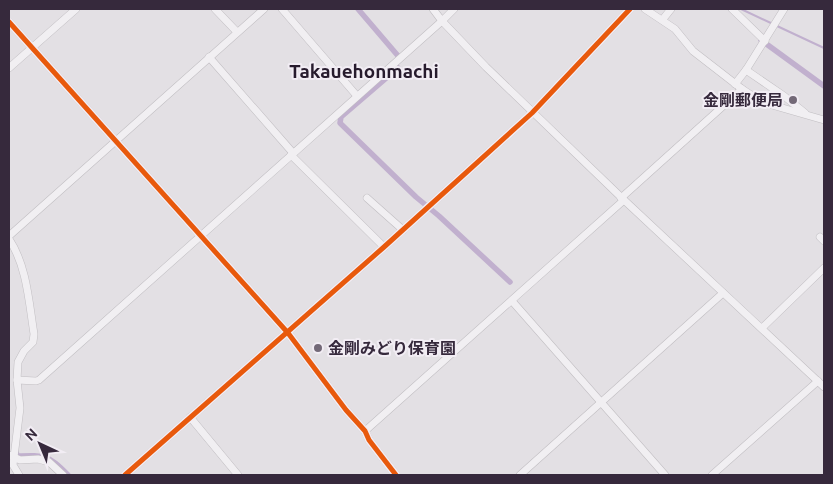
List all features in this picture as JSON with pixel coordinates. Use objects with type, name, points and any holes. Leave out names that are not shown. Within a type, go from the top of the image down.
[{"type":"street","points":[[9,68],[76,9]]},
{"type":"street","points":[[215,9],[237,32]]},
{"type":"street","points":[[19,475],[13,465],[11,456],[20,408],[17,380],[18,362],[24,351],[33,342],[34,334],[21,266],[17,251],[9,237],[264,9]]},
{"type":"street","points":[[282,9],[357,96]]},
{"type":"street","points":[[433,9],[442,21],[532,113],[824,387]]},
{"type":"street","points":[[17,380],[39,380],[454,9]]},
{"type":"street","points":[[125,475],[384,247],[532,113],[630,9]]},
{"type":"street","points":[[645,9],[675,29],[693,51],[742,90],[766,104],[824,118]]},
{"type":"street","points":[[663,20],[671,9]]},
{"type":"street","points":[[732,9],[764,42]]},
{"type":"street","points":[[735,84],[746,70],[784,9]]},
{"type":"street","points":[[9,22],[288,332],[346,410],[366,431],[369,440],[396,475]]},
{"type":"street","points":[[209,57],[292,154],[384,247]]},
{"type":"street","points":[[746,70],[784,96],[806,114]]},
{"type":"street","points":[[366,431],[512,301],[742,90]]},
{"type":"street","points":[[766,104],[774,90]]},
{"type":"street","points":[[368,198],[403,230]]},
{"type":"street","points":[[762,328],[824,268]]},
{"type":"street","points":[[520,475],[724,293]]},
{"type":"street","points":[[512,301],[600,404],[665,475]]},
{"type":"street","points":[[712,475],[818,381]]},
{"type":"street","points":[[190,417],[238,475]]},
{"type":"street","points":[[11,456],[20,460],[38,459],[49,462],[64,475]]},
{"type":"waterway","points":[[358,9],[399,57]]},
{"type":"waterway","points":[[741,9],[773,24]]},
{"type":"waterway","points":[[777,26],[824,48]]},
{"type":"waterway","points":[[761,40],[824,86]]},
{"type":"waterway","points":[[398,68],[341,117],[340,123],[416,197],[510,282]]},
{"type":"waterway","points":[[16,451],[17,456],[41,456],[51,460],[68,475]]},
{"type":"cycle path","points":[[125,475],[384,247],[532,113],[630,9]]},
{"type":"cycle path","points":[[9,22],[288,333],[346,410],[365,431],[369,440],[396,475]]},
{"type":"place","name":"金剛郵便局","points":[[793,100]]},
{"type":"place","name":"金剛みどり保育園","points":[[318,348]]},
{"type":"district","name":"Takauehonmachi","points":[[364,71]]}]
